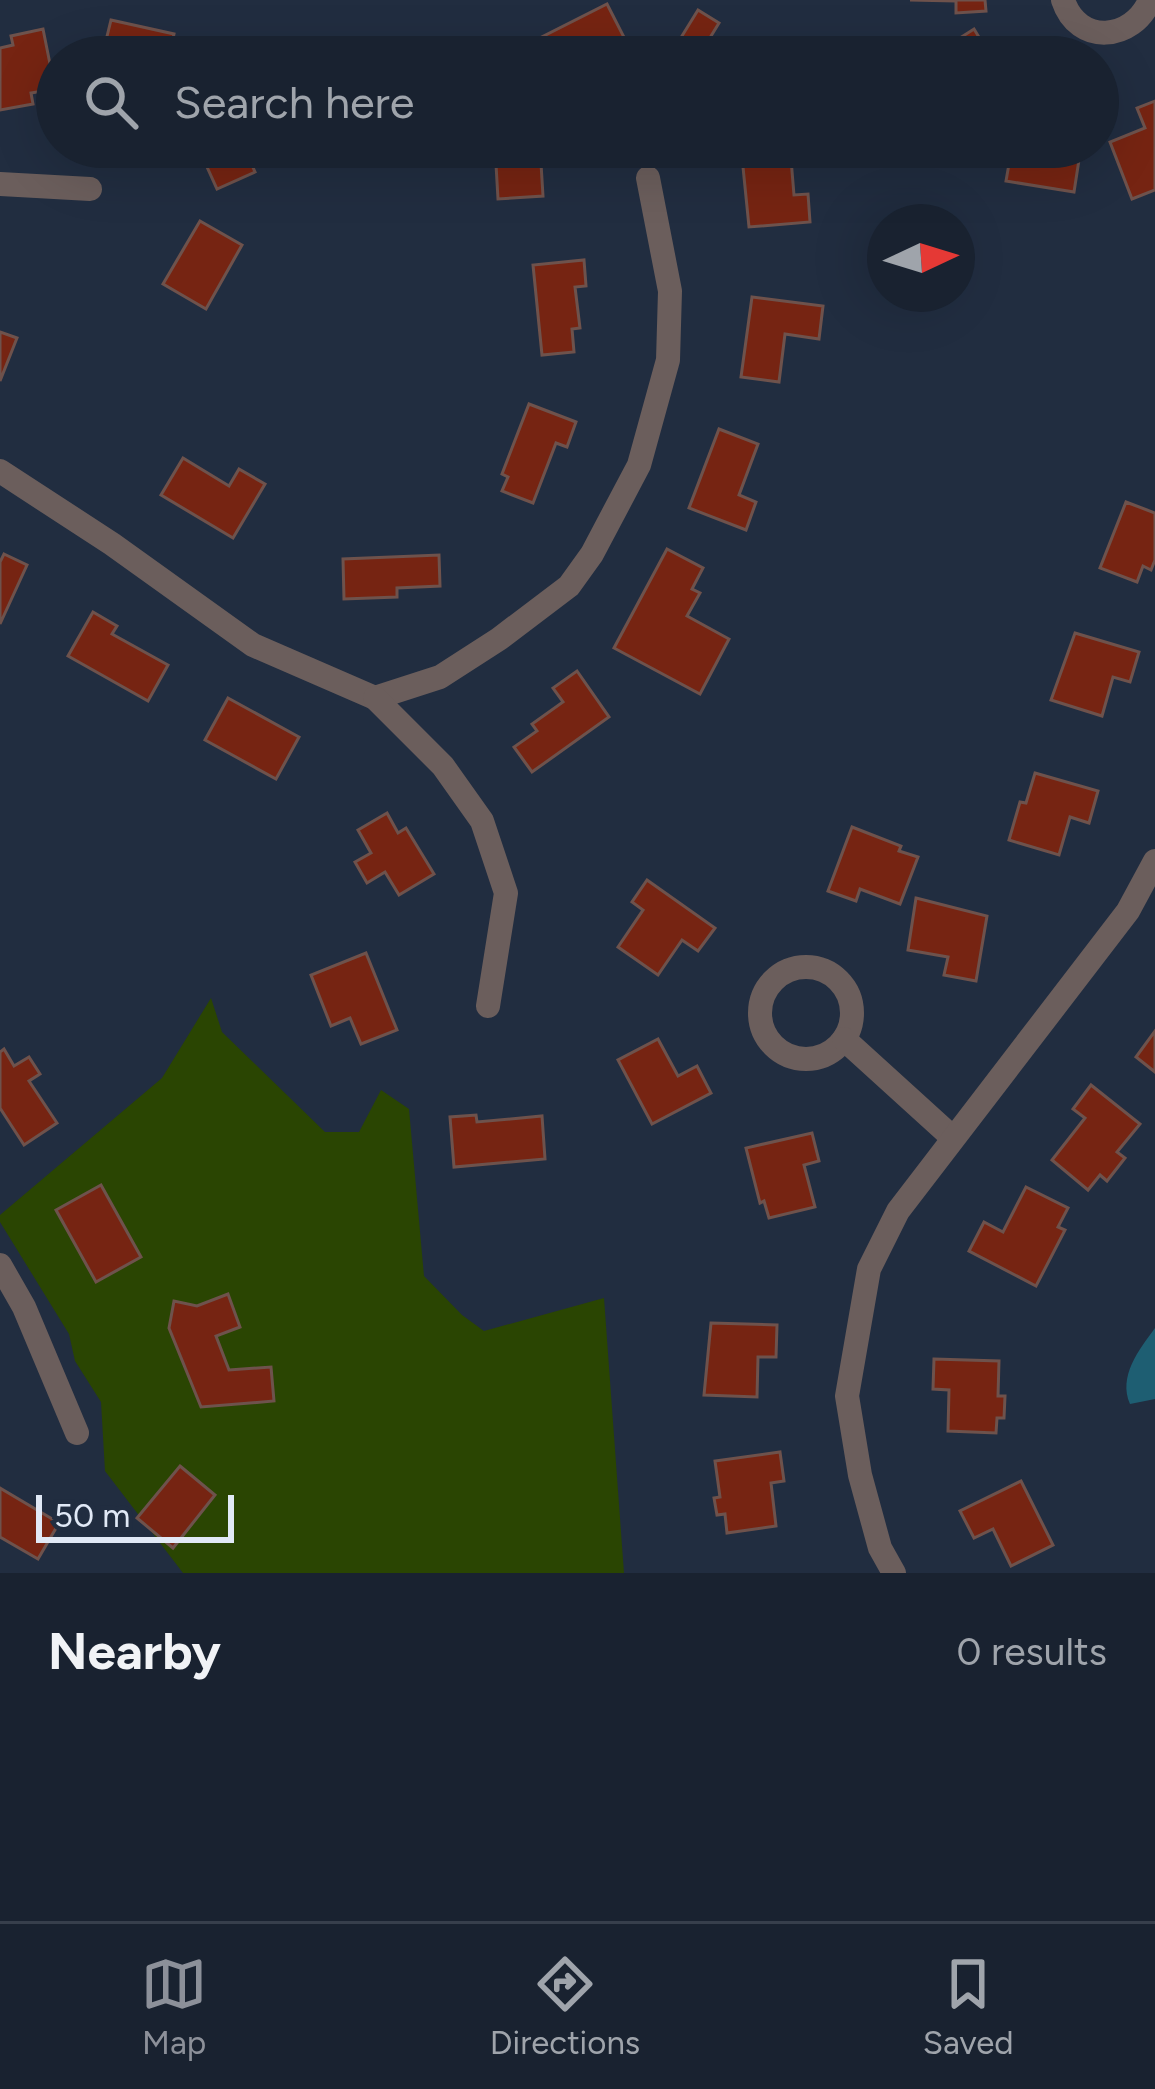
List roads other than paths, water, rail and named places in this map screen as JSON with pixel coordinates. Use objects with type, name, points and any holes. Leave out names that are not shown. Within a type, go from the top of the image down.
[{"type":"street","points":[[1063,0],[1076,22],[1102,34],[1131,27],[1150,0]]},
{"type":"street","points":[[374,698],[440,677],[479,652],[569,586],[592,554],[639,464],[668,360],[670,291],[648,178]]},
{"type":"street","points":[[0,184],[90,190]]},
{"type":"street","points":[[0,471],[253,645],[374,698],[443,766],[482,821],[506,893],[488,1006]]},
{"type":"street","points":[[894,1573],[880,1548],[860,1475],[847,1396],[869,1269],[898,1211],[1128,911],[1155,861]]},
{"type":"street","points":[[844,1039],[953,1138]]},
{"type":"street","points":[[0,1265],[24,1307],[76,1433]]},
{"type":"water","points":[[1155,1328],[1155,1399],[1130,1404],[1128,1373]]}]
